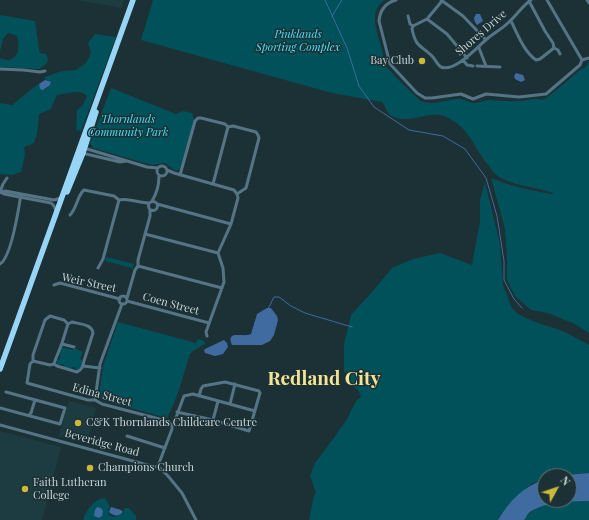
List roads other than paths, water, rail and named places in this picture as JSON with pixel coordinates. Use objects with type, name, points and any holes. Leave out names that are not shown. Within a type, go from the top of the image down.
[{"type":"highway","points":[[0,369],[61,197],[94,120],[102,90],[133,0]]},
{"type":"highway","points":[[50,229],[74,177],[81,150]]},
{"type":"highway","points":[[0,360],[8,344]]},
{"type":"street","points":[[396,0],[385,6],[379,15],[379,21],[390,64],[417,93],[425,98],[461,94],[473,98],[486,94],[519,97],[546,94],[580,65],[582,60],[589,58]]},
{"type":"street","points":[[413,26],[427,19],[441,0],[463,16],[486,40]]},
{"type":"street","points":[[547,0],[582,60]]},
{"type":"street","points":[[529,1],[553,43],[554,48],[558,50],[560,54]]},
{"type":"street","name":"Shores Drive","points":[[408,16],[410,24],[413,26],[412,29],[416,42],[431,55],[440,66],[444,67],[456,65],[479,48],[486,40],[511,21],[529,1]]},
{"type":"street","points":[[427,19],[447,34],[466,58]]},
{"type":"street","points":[[511,21],[524,46],[536,60],[540,59],[554,48]]},
{"type":"street","points":[[479,48],[486,66]]},
{"type":"street","points":[[463,60],[467,65],[472,66]]},
{"type":"street","points":[[477,66],[500,67]]},
{"type":"street","points":[[0,69],[40,72],[45,71]]},
{"type":"street","points":[[180,175],[196,119],[199,117],[225,124],[228,127],[232,126],[256,132],[259,138],[246,188],[237,194]]},
{"type":"street","points":[[213,184],[228,127]]},
{"type":"street","points":[[81,150],[121,159],[147,167],[162,174],[174,173],[234,190],[237,194],[238,199],[231,224],[218,253],[224,276],[222,288],[206,332],[207,336]]},
{"type":"street","points":[[122,304],[126,303],[138,266],[138,260],[162,174],[162,166],[158,168],[147,167]]},
{"type":"street","points":[[158,168],[162,174]]},
{"type":"street","points":[[7,178],[0,192],[4,194],[54,200],[61,197]]},
{"type":"street","points":[[70,215],[74,211],[84,190],[114,196],[119,200],[123,199],[153,206],[163,205],[231,224]]},
{"type":"street","points":[[21,196],[51,203],[56,211]]},
{"type":"street","points":[[0,264],[4,261],[13,235],[21,196]]},
{"type":"street","points":[[98,268],[103,259],[119,200]]},
{"type":"street","points":[[145,234],[218,253]]},
{"type":"street","points":[[138,266],[222,288]]},
{"type":"street","name":"Weir Street","points":[[54,284],[60,283],[127,300]]},
{"type":"street","points":[[95,400],[100,368],[122,304],[120,302],[121,298],[129,290]]},
{"type":"street","name":"Coen Street","points":[[127,300],[209,323]]},
{"type":"street","points":[[50,316],[64,320],[68,324],[72,322],[93,329],[83,366],[80,371],[77,372],[54,364],[50,365],[33,361],[33,355],[47,318],[50,316]]},
{"type":"street","points":[[54,364],[68,324]]},
{"type":"street","points":[[62,344],[74,347]]},
{"type":"street","name":"Edina Street","points":[[33,361],[30,364],[27,383],[88,400],[95,400],[102,404],[167,421],[172,425]]},
{"type":"street","points":[[83,366],[100,368]]},
{"type":"street","points":[[177,412],[213,420],[249,431],[254,411],[258,405],[260,392],[225,382],[203,386],[199,396]]},
{"type":"street","points":[[230,404],[235,384]]},
{"type":"street","points":[[0,408],[60,424],[65,408],[6,392]]},
{"type":"street","points":[[196,520],[182,493],[158,466],[184,396],[193,394],[254,411]]},
{"type":"street","points":[[29,415],[35,400]]},
{"type":"street","points":[[213,420],[218,401]]},
{"type":"street","name":"Beveridge Road","points":[[0,425],[155,467],[158,466]]},
{"type":"street","points":[[127,436],[165,448]]},
{"type":"waterway","points":[[325,0],[347,48],[359,86],[374,107],[409,130],[443,136],[465,149],[486,178],[497,216],[504,261],[504,280],[514,299],[522,308]]},
{"type":"waterway","points":[[332,16],[342,0]]},
{"type":"waterway","points":[[268,309],[274,297],[279,297],[291,306],[305,313],[352,327]]},
{"type":"place","name":"Bay Club","points":[[422,61]]},
{"type":"place","name":"C&K Thornlands Childcare Centre","points":[[78,423]]},
{"type":"place","name":"Champions Church","points":[[90,468]]},
{"type":"place","name":"Faith Lutheran College","points":[[25,489]]},
{"type":"district","name":"Redland City","points":[[324,379]]},
{"type":"park label","name":"Pinklands Sporting Complex","points":[[298,41]]},
{"type":"park label","name":"Thornlands Community Park","points":[[128,126]]}]
